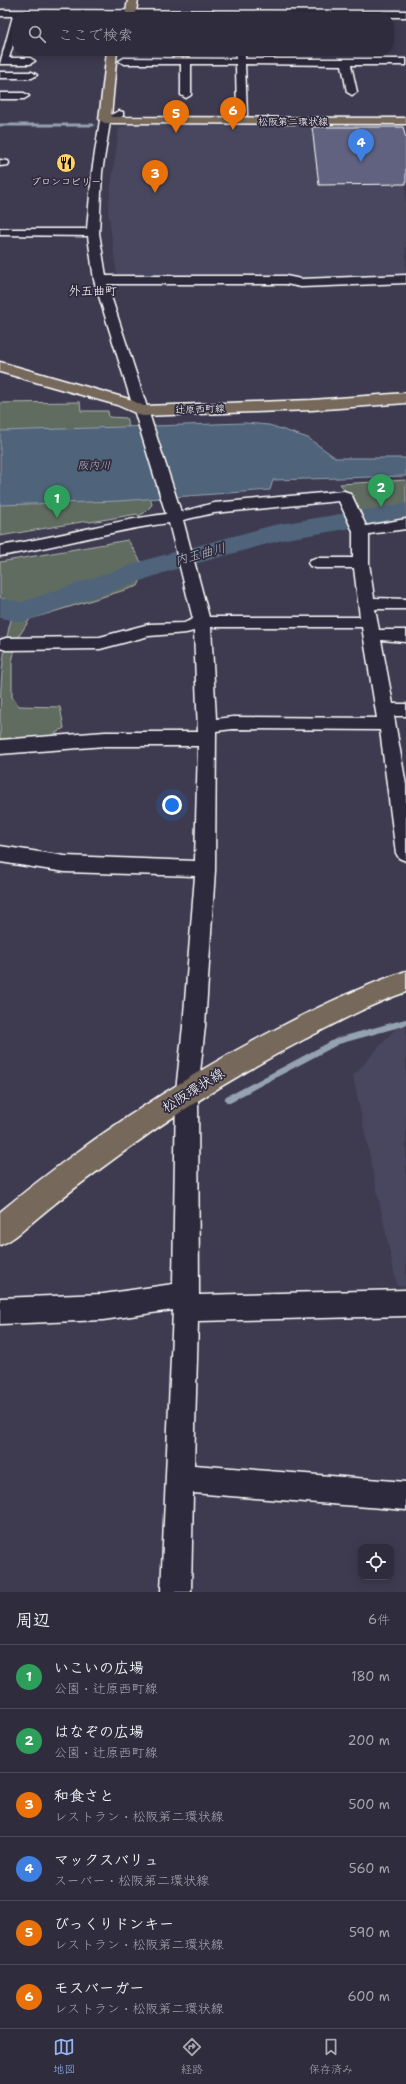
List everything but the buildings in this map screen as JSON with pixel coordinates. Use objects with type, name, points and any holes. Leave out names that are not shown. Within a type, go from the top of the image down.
[{"type":"main road","points":[[118,12],[120,0]]},
{"type":"main road","points":[[131,12],[133,0]]},
{"type":"main road","points":[[105,120],[111,56]]},
{"type":"main road","points":[[122,76],[124,56]]},
{"type":"main road","name":"松阪第二環状線","points":[[119,110],[242,115],[406,115]]},
{"type":"main road","name":"松阪第二環状線","points":[[105,120],[406,121]]},
{"type":"main road","name":"辻原西町線","points":[[0,367],[123,402],[142,411],[312,405],[406,398]]},
{"type":"main road","name":"松阪環状線","points":[[0,1231],[17,1216],[101,1152],[187,1091],[276,1041],[319,1019],[352,1003],[406,981]]},
{"type":"street","points":[[280,12],[287,10],[305,12]]},
{"type":"street","points":[[0,13],[12,14]]},
{"type":"street","points":[[394,14],[406,14]]},
{"type":"street","points":[[12,32],[2,61],[30,61]]},
{"type":"street","points":[[124,56],[186,61],[240,56],[268,61],[406,62]]},
{"type":"street","points":[[240,56],[242,115]]},
{"type":"street","points":[[268,56],[268,61]]},
{"type":"street","points":[[320,56],[320,61]]},
{"type":"street","points":[[370,56],[371,62]]},
{"type":"street","points":[[186,61],[186,95]]},
{"type":"street","points":[[346,61],[352,92]]},
{"type":"street","points":[[0,75],[32,75]]},
{"type":"street","points":[[0,96],[24,96]]},
{"type":"street","points":[[119,110],[105,120],[97,172],[93,233],[100,280],[171,503],[202,622],[206,733],[206,870],[194,1026],[187,1091],[186,1302],[176,1592]]},
{"type":"street","points":[[0,232],[93,233]]},
{"type":"street","points":[[100,280],[114,278],[286,280],[301,283],[406,279]]},
{"type":"street","points":[[0,551],[40,545],[148,521],[174,518],[214,508],[344,496],[358,522],[361,564],[369,622],[385,717],[389,730],[406,853]]},
{"type":"street","points":[[358,522],[406,524]]},
{"type":"street","points":[[316,563],[361,564]]},
{"type":"street","points":[[367,603],[406,604]]},
{"type":"street","points":[[6,644],[100,643],[149,630],[186,628],[202,622],[369,622]]},
{"type":"street","points":[[382,635],[406,636]]},
{"type":"street","points":[[0,746],[105,738],[206,733],[233,723],[385,717],[406,710]]},
{"type":"street","points":[[0,854],[65,864],[182,867],[206,870]]},
{"type":"street","points":[[0,1311],[186,1302],[406,1303]]},
{"type":"street","points":[[181,1478],[406,1496]]},
{"type":"shaded area","points":[[128,125],[405,125],[406,277],[298,280],[287,276],[117,275],[108,209],[119,129]]},
{"type":"shaded area","points":[[406,1026],[406,1286],[397,1286],[353,1076],[396,1028]]},
{"type":"green space","points":[[80,402],[81,411],[108,411],[109,417],[126,418],[130,429],[0,434],[0,403]]},
{"type":"green space","points":[[406,480],[406,520],[377,525],[369,525],[364,523],[349,495],[340,484]]},
{"type":"green space","points":[[150,496],[152,505],[139,516],[137,514],[90,522],[87,521],[0,536],[0,503]]},
{"type":"green space","points":[[128,540],[141,562],[166,561],[170,569],[143,575],[138,586],[30,619],[17,639],[12,662],[12,697],[19,706],[60,707],[64,728],[48,738],[0,742],[3,659],[9,626],[14,610],[5,599],[0,598],[0,562]]},
{"type":"water","name":"阪内川","points":[[245,423],[269,425],[308,438],[336,458],[406,458],[406,476],[273,480],[270,490],[119,501],[0,505],[0,431]]},
{"type":"waterway","points":[[0,125],[93,125]]},
{"type":"waterway","name":"内玉曲川","points":[[0,608],[23,612],[159,565],[284,531],[406,511]]},
{"type":"waterway","points":[[231,1098],[338,1041],[406,1022]]},
{"type":"place","name":"モスバーガー","points":[[233,130]]},
{"type":"place","name":"びっくりドンキー","points":[[176,133]]},
{"type":"place","name":"マックスバリュ","points":[[361,162]]},
{"type":"place","name":"ブロンコビリー","points":[[66,163]]},
{"type":"place","name":"和食さと","points":[[155,193]]},
{"type":"place","name":"はなぞの広場","points":[[381,507]]},
{"type":"place","name":"いこいの広場","points":[[57,518]]},
{"type":"district","name":"外五曲町","points":[[93,291]]}]
